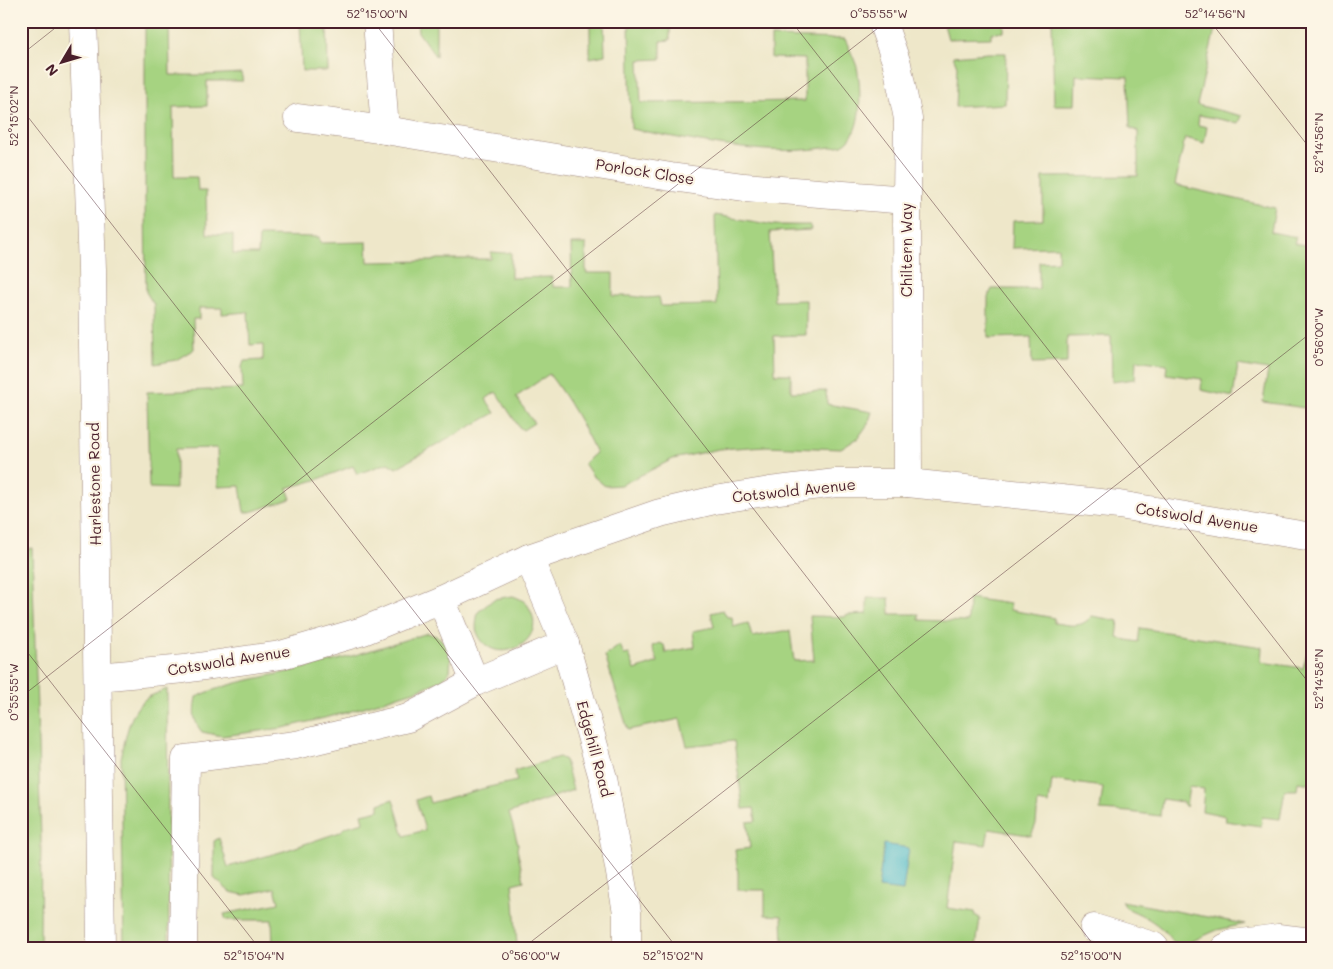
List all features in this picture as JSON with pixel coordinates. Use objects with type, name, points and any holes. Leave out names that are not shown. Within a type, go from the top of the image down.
[{"type":"street","name":"Harlestone Road","points":[[83,21],[92,279],[101,948]]},
{"type":"street","points":[[377,21],[385,130]]},
{"type":"street","name":"Chiltern Way","points":[[882,21],[897,64],[908,119],[908,483]]},
{"type":"street","name":"Porlock Close","points":[[298,118],[744,187],[907,200]]},
{"type":"street","name":"Cotswold Avenue","points":[[98,677],[184,669],[281,655],[363,630],[441,598],[529,558],[660,513],[715,500],[770,491],[836,484],[908,483],[1119,505],[1312,537]]},
{"type":"street","name":"Edgehill Road","points":[[529,558],[565,644],[603,778],[627,912],[627,948]]},
{"type":"street","points":[[441,598],[475,682]]},
{"type":"street","points":[[183,948],[186,759],[296,745],[408,718],[475,682],[565,644]]},
{"type":"street","points":[[1094,928],[1155,948]]},
{"type":"street","points":[[1224,948],[1233,944],[1278,938],[1312,942]]},
{"type":"green space","points":[[145,21],[169,21],[170,75],[241,73],[243,81],[207,81],[207,106],[173,107],[174,177],[197,177],[198,191],[206,191],[207,234],[233,235],[233,254],[258,254],[259,236],[319,237],[320,243],[367,242],[368,262],[491,259],[491,252],[511,252],[511,278],[552,277],[553,287],[572,287],[571,244],[586,244],[586,273],[613,273],[613,296],[659,297],[661,306],[717,305],[715,215],[774,225],[810,225],[811,230],[770,232],[774,301],[806,300],[806,335],[774,336],[775,374],[791,374],[791,392],[826,391],[827,404],[872,412],[868,424],[858,438],[841,449],[766,446],[719,449],[673,459],[621,485],[605,486],[592,475],[584,463],[596,453],[575,412],[549,374],[516,397],[534,423],[523,430],[519,427],[496,392],[486,399],[495,413],[396,468],[388,463],[357,474],[353,466],[316,480],[287,488],[291,499],[250,512],[244,512],[240,486],[218,487],[217,448],[176,449],[176,489],[149,488],[147,392],[243,389],[242,367],[244,361],[263,360],[263,344],[250,345],[248,312],[222,314],[222,308],[199,308],[199,319],[193,319],[194,349],[176,360],[155,364],[154,305],[146,292]]},
{"type":"green space","points":[[300,21],[327,21],[328,71],[302,71]]},
{"type":"green space","points":[[417,21],[436,21],[436,57],[418,32]]},
{"type":"green space","points":[[590,21],[670,21],[670,40],[661,41],[661,59],[639,60],[641,103],[805,101],[805,59],[771,58],[771,37],[845,39],[856,64],[858,76],[860,98],[854,131],[849,140],[840,146],[775,150],[727,146],[631,129],[629,22],[604,22],[605,55],[590,58]]},
{"type":"green space","points":[[943,21],[1004,21],[1004,32],[991,33],[991,38],[948,39]]},
{"type":"green space","points":[[1052,21],[1217,21],[1197,105],[1242,116],[1239,123],[1199,115],[1198,125],[1207,127],[1204,143],[1185,138],[1175,185],[1275,208],[1271,232],[1296,237],[1294,243],[1312,246],[1312,409],[1263,402],[1268,370],[1238,365],[1233,397],[1201,390],[1202,379],[1166,374],[1167,364],[1136,360],[1135,379],[1112,382],[1111,336],[1067,337],[1067,363],[1032,364],[1031,337],[988,338],[988,297],[992,289],[1039,289],[1039,262],[1058,261],[1058,247],[1012,248],[1013,221],[1043,220],[1043,177],[1138,176],[1138,131],[1130,128],[1128,77],[1076,75],[1075,105],[1054,105]]},
{"type":"green space","points":[[1006,53],[1005,104],[955,107],[957,66],[953,56]]},
{"type":"green space","points":[[32,548],[41,839],[40,948],[21,948],[21,550]]},
{"type":"green space","points":[[513,596],[525,602],[532,614],[534,625],[524,643],[514,649],[504,651],[493,649],[484,643],[477,632],[478,612],[494,599]]},
{"type":"green space","points":[[867,598],[889,598],[890,614],[919,614],[919,620],[968,622],[969,598],[1010,604],[1010,610],[1054,618],[1054,623],[1079,624],[1092,616],[1119,621],[1117,638],[1138,642],[1140,628],[1262,647],[1261,662],[1303,668],[1307,653],[1312,654],[1312,784],[1298,782],[1297,790],[1285,790],[1280,819],[1262,817],[1261,826],[1225,821],[1226,816],[1202,811],[1204,789],[1189,787],[1186,807],[1182,802],[1162,799],[1160,816],[1100,810],[1103,787],[1052,780],[1049,804],[1038,802],[1036,824],[1031,836],[989,829],[986,845],[956,841],[947,908],[975,912],[976,916],[980,918],[976,948],[783,948],[782,916],[765,915],[765,890],[738,890],[735,850],[750,848],[747,822],[756,821],[754,808],[743,809],[734,741],[687,746],[680,719],[628,730],[605,656],[620,645],[624,655],[629,654],[635,670],[658,662],[652,646],[660,643],[664,645],[666,654],[695,647],[693,631],[714,627],[711,613],[723,610],[727,617],[732,617],[733,627],[748,623],[752,637],[790,631],[794,661],[814,660],[810,616],[844,617],[867,614]]},
{"type":"green space","points":[[428,633],[438,637],[446,644],[451,656],[450,671],[442,680],[420,689],[345,713],[283,728],[222,736],[202,732],[195,720],[196,697],[210,691],[239,682],[299,670],[357,655]]},
{"type":"green space","points":[[167,689],[169,948],[124,948],[121,758],[129,724],[136,709],[148,697]]},
{"type":"green space","points":[[559,757],[565,760],[573,790],[509,813],[518,844],[517,849],[524,881],[512,884],[517,945],[500,948],[273,948],[272,920],[226,920],[224,914],[279,903],[275,888],[244,895],[230,892],[214,878],[214,841],[219,838],[228,867],[340,832],[345,827],[364,822],[362,814],[379,810],[379,804],[393,799],[404,836],[425,830],[416,800],[428,796],[430,803],[517,781],[514,771]]},
{"type":"green space","points":[[1122,901],[1245,924],[1217,930],[1181,946],[1174,942],[1161,928],[1140,914],[1126,908]]},
{"type":"water","points":[[884,844],[909,848],[903,891],[878,888]]}]
